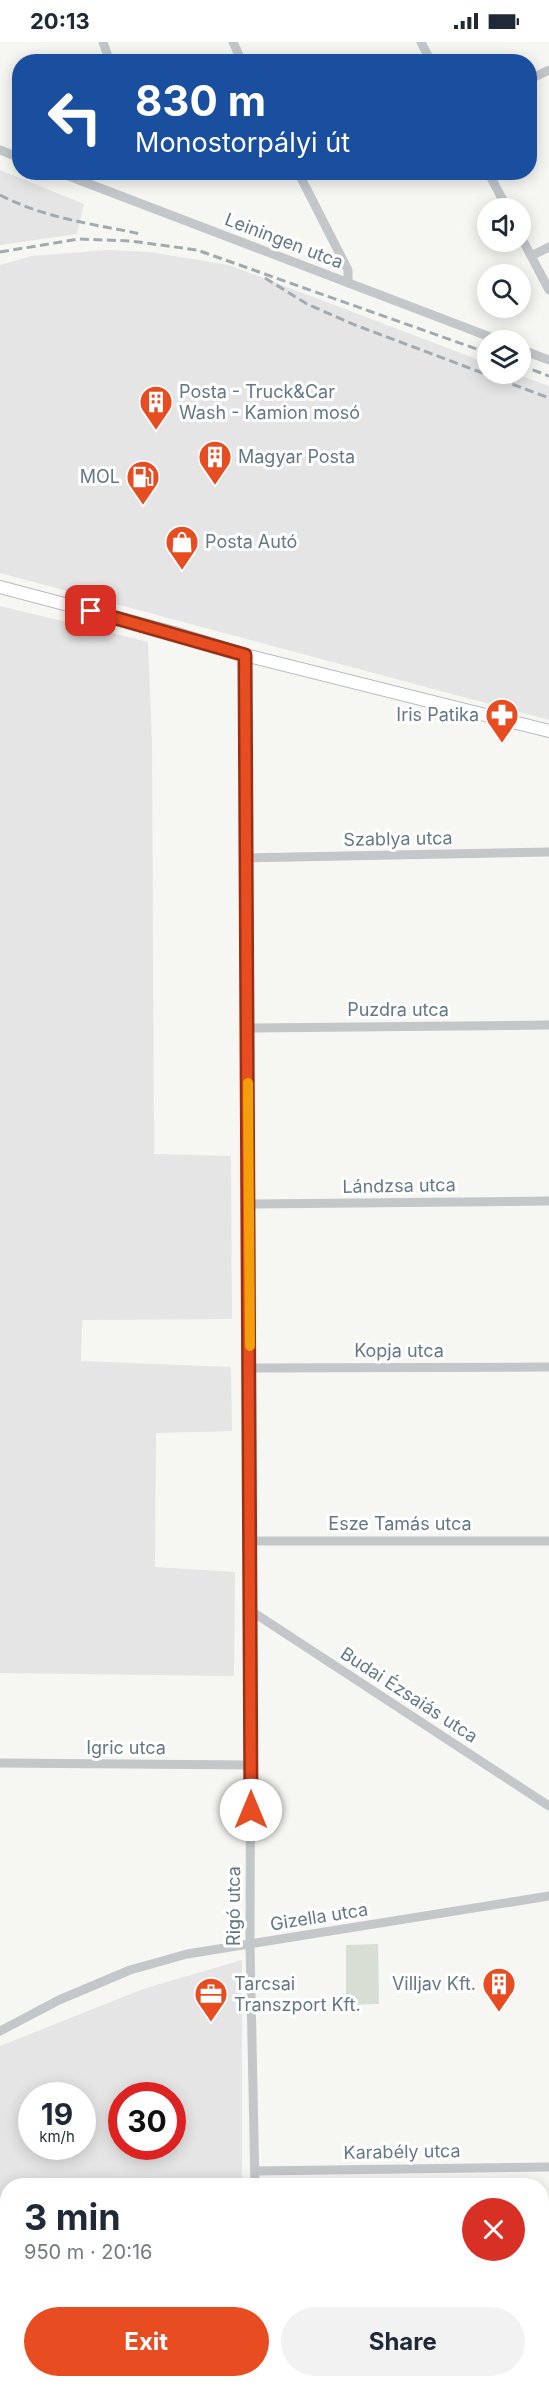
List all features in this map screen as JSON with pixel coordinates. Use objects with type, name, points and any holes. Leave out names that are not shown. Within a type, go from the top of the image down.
[{"type":"street","name":"Leiningen utca","points":[[87,180],[477,332]]},
{"type":"street","points":[[302,180],[348,270],[348,283]]},
{"type":"street","points":[[492,180],[502,198]]},
{"type":"street","points":[[531,256],[549,247]]},
{"type":"street","points":[[529,252],[549,290]]},
{"type":"street","points":[[531,353],[549,360]]},
{"type":"street","points":[[0,587],[174,633],[245,655],[549,731]]},
{"type":"street","name":"Rigó utca","points":[[245,655],[251,1541],[250,1945],[255,2178]]},
{"type":"street","name":"Szablya utca","points":[[247,858],[549,852]]},
{"type":"street","name":"Puzdra utca","points":[[248,1028],[549,1025]]},
{"type":"street","name":"Lándzsa utca","points":[[249,1204],[549,1201]]},
{"type":"street","name":"Kopja utca","points":[[250,1368],[549,1367]]},
{"type":"street","name":"Esze Tamás utca","points":[[251,1541],[549,1541]]},
{"type":"street","name":"Budai Ézsaiás utca","points":[[251,1611],[549,1806]]},
{"type":"street","name":"Igric utca","points":[[0,1763],[251,1765]]},
{"type":"street","name":"Gizella utca","points":[[0,2031],[59,2001],[130,1970],[187,1954],[549,1896]]},
{"type":"street","name":"Karabély utca","points":[[255,2171],[549,2167]]},
{"type":"shaded area","points":[[0,170],[12,175],[12,180],[25,180],[84,204],[77,234],[0,245]]},
{"type":"shaded area","points":[[107,250],[150,252],[229,265],[477,359],[477,384],[531,384],[531,379],[549,386],[549,720],[0,573],[0,265],[32,256]]},
{"type":"shaded area","points":[[0,606],[148,642],[152,741],[154,1154],[231,1156],[232,1319],[82,1320],[81,1361],[231,1367],[232,1431],[156,1433],[155,1567],[235,1572],[234,1676],[0,1673]]},
{"type":"shaded area","points":[[378,1944],[379,2004],[346,2005],[346,1945]]},
{"type":"shaded area","points":[[242,1960],[242,2178],[0,2178],[0,2046],[143,1989]]},
{"type":"railway","points":[[0,195],[51,215],[141,234]]},
{"type":"railway","points":[[0,252],[79,239],[131,241],[197,250],[477,349]]},
{"type":"railway","points":[[265,278],[307,304],[355,325],[549,398]]},
{"type":"railway","points":[[531,369],[549,376]]},
{"type":"slow traffic","points":[[248,1083],[250,1346]]},
{"type":"place","name":"Posta - Truck&Car Wash - Kamion mosó","points":[[156,431]]},
{"type":"place","name":"Magyar Posta","points":[[215,486]]},
{"type":"place","name":"MOL","points":[[143,506]]},
{"type":"place","name":"Posta Autó","points":[[182,571]]},
{"type":"place","name":"Iris Patika","points":[[502,744]]},
{"type":"place","name":"Villjav Kft.","points":[[499,2013]]},
{"type":"place","name":"Tarcsai Transzport Kft.","points":[[211,2023]]},
{"type":"route","points":[[91,611],[245,655],[251,1810]]}]
